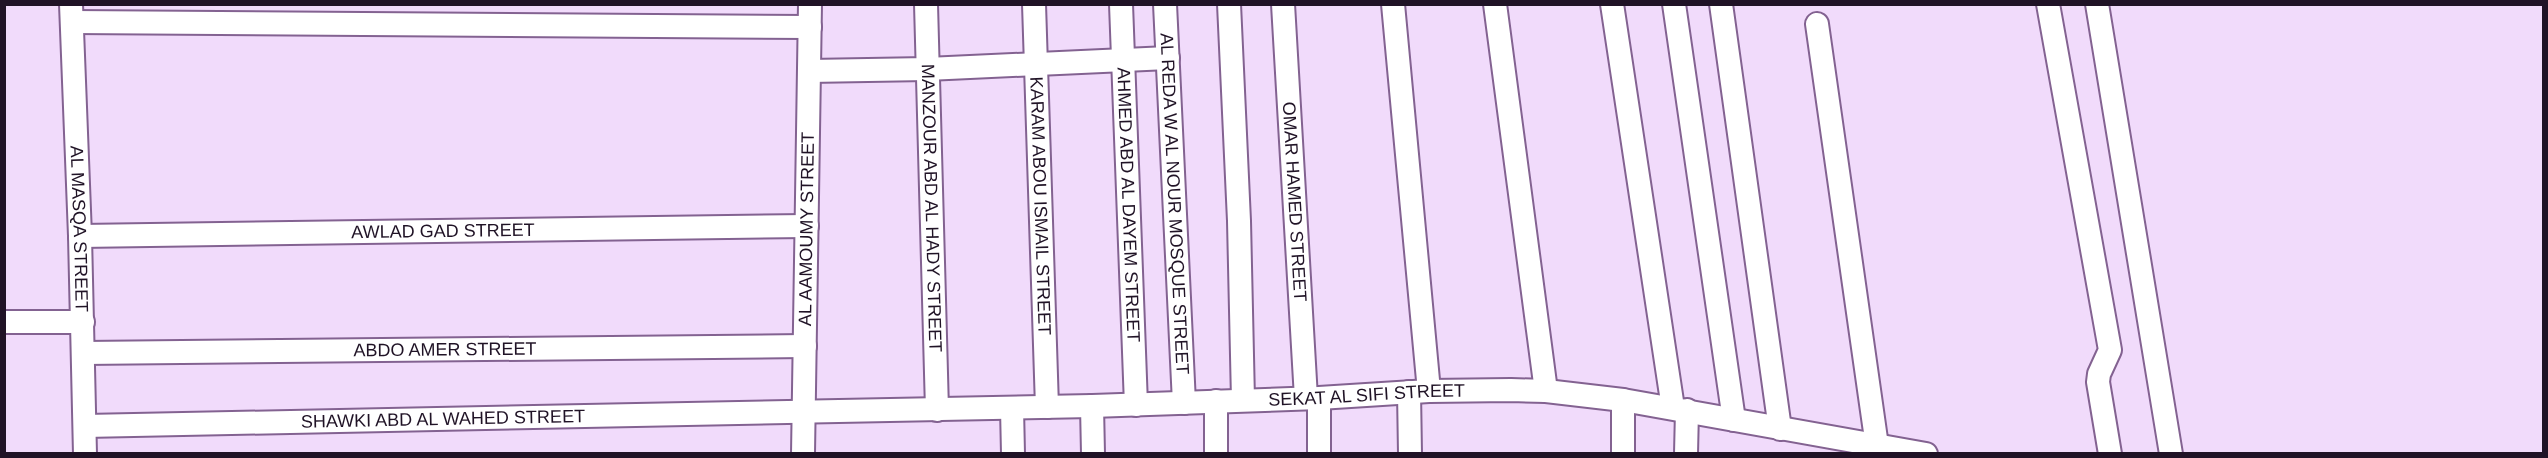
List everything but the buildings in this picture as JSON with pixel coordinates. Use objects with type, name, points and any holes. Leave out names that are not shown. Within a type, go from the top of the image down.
[{"type":"street","name":"AL AAMOUMY STREET","points":[[803,453],[810,4]]},
{"type":"street","name":"MANZOUR ABD AL HADY STREET","points":[[926,4],[937,410]]},
{"type":"street","name":"KARAM ABOU ISMAIL STREET","points":[[1034,4],[1047,407]]},
{"type":"street","name":"AHMED ABD AL DAYEM STREET","points":[[1121,4],[1136,405]]},
{"type":"street","name":"AL REDA W AL NOUR MOSQUE STREET","points":[[1165,4],[1184,403]]},
{"type":"street","points":[[1229,4],[1239,221],[1243,400]]},
{"type":"street","name":"OMAR HAMED STREET","points":[[1283,4],[1319,453]]},
{"type":"street","points":[[1393,4],[1419,391],[1410,453]]},
{"type":"street","points":[[1495,4],[1546,391]]},
{"type":"street","points":[[1612,4],[1686,453]]},
{"type":"street","points":[[1674,4],[1734,420]]},
{"type":"street","points":[[1721,4],[1780,429]]},
{"type":"street","points":[[2048,4],[2110,350],[2098,374],[2110,453]]},
{"type":"street","points":[[2097,4],[2171,453]]},
{"type":"street","points":[[72,13],[810,27]]},
{"type":"street","name":"AL MASQA STREET","points":[[72,13],[85,453]]},
{"type":"street","points":[[1817,24],[1877,446]]},
{"type":"street","points":[[809,71],[927,69],[1168,58]]},
{"type":"street","name":"AWLAD GAD STREET","points":[[80,236],[807,226]]},
{"type":"street","points":[[4,322],[82,322]]},
{"type":"street","name":"ABDO AMER STREET","points":[[83,353],[805,346]]},
{"type":"street","name":"SEKAT AL SIFI STREET","points":[[803,411],[1136,405],[1419,391],[1546,391],[1680,409],[1780,429],[1807,443],[1877,446],[1926,453]]},
{"type":"street","points":[[1623,400],[1623,453]]},
{"type":"street","points":[[1215,401],[1216,453]]},
{"type":"street","points":[[1092,406],[1093,453]]},
{"type":"street","points":[[1012,408],[1013,453]]},
{"type":"street","name":"SHAWKI ABD AL WAHED STREET","points":[[85,426],[803,411]]}]
